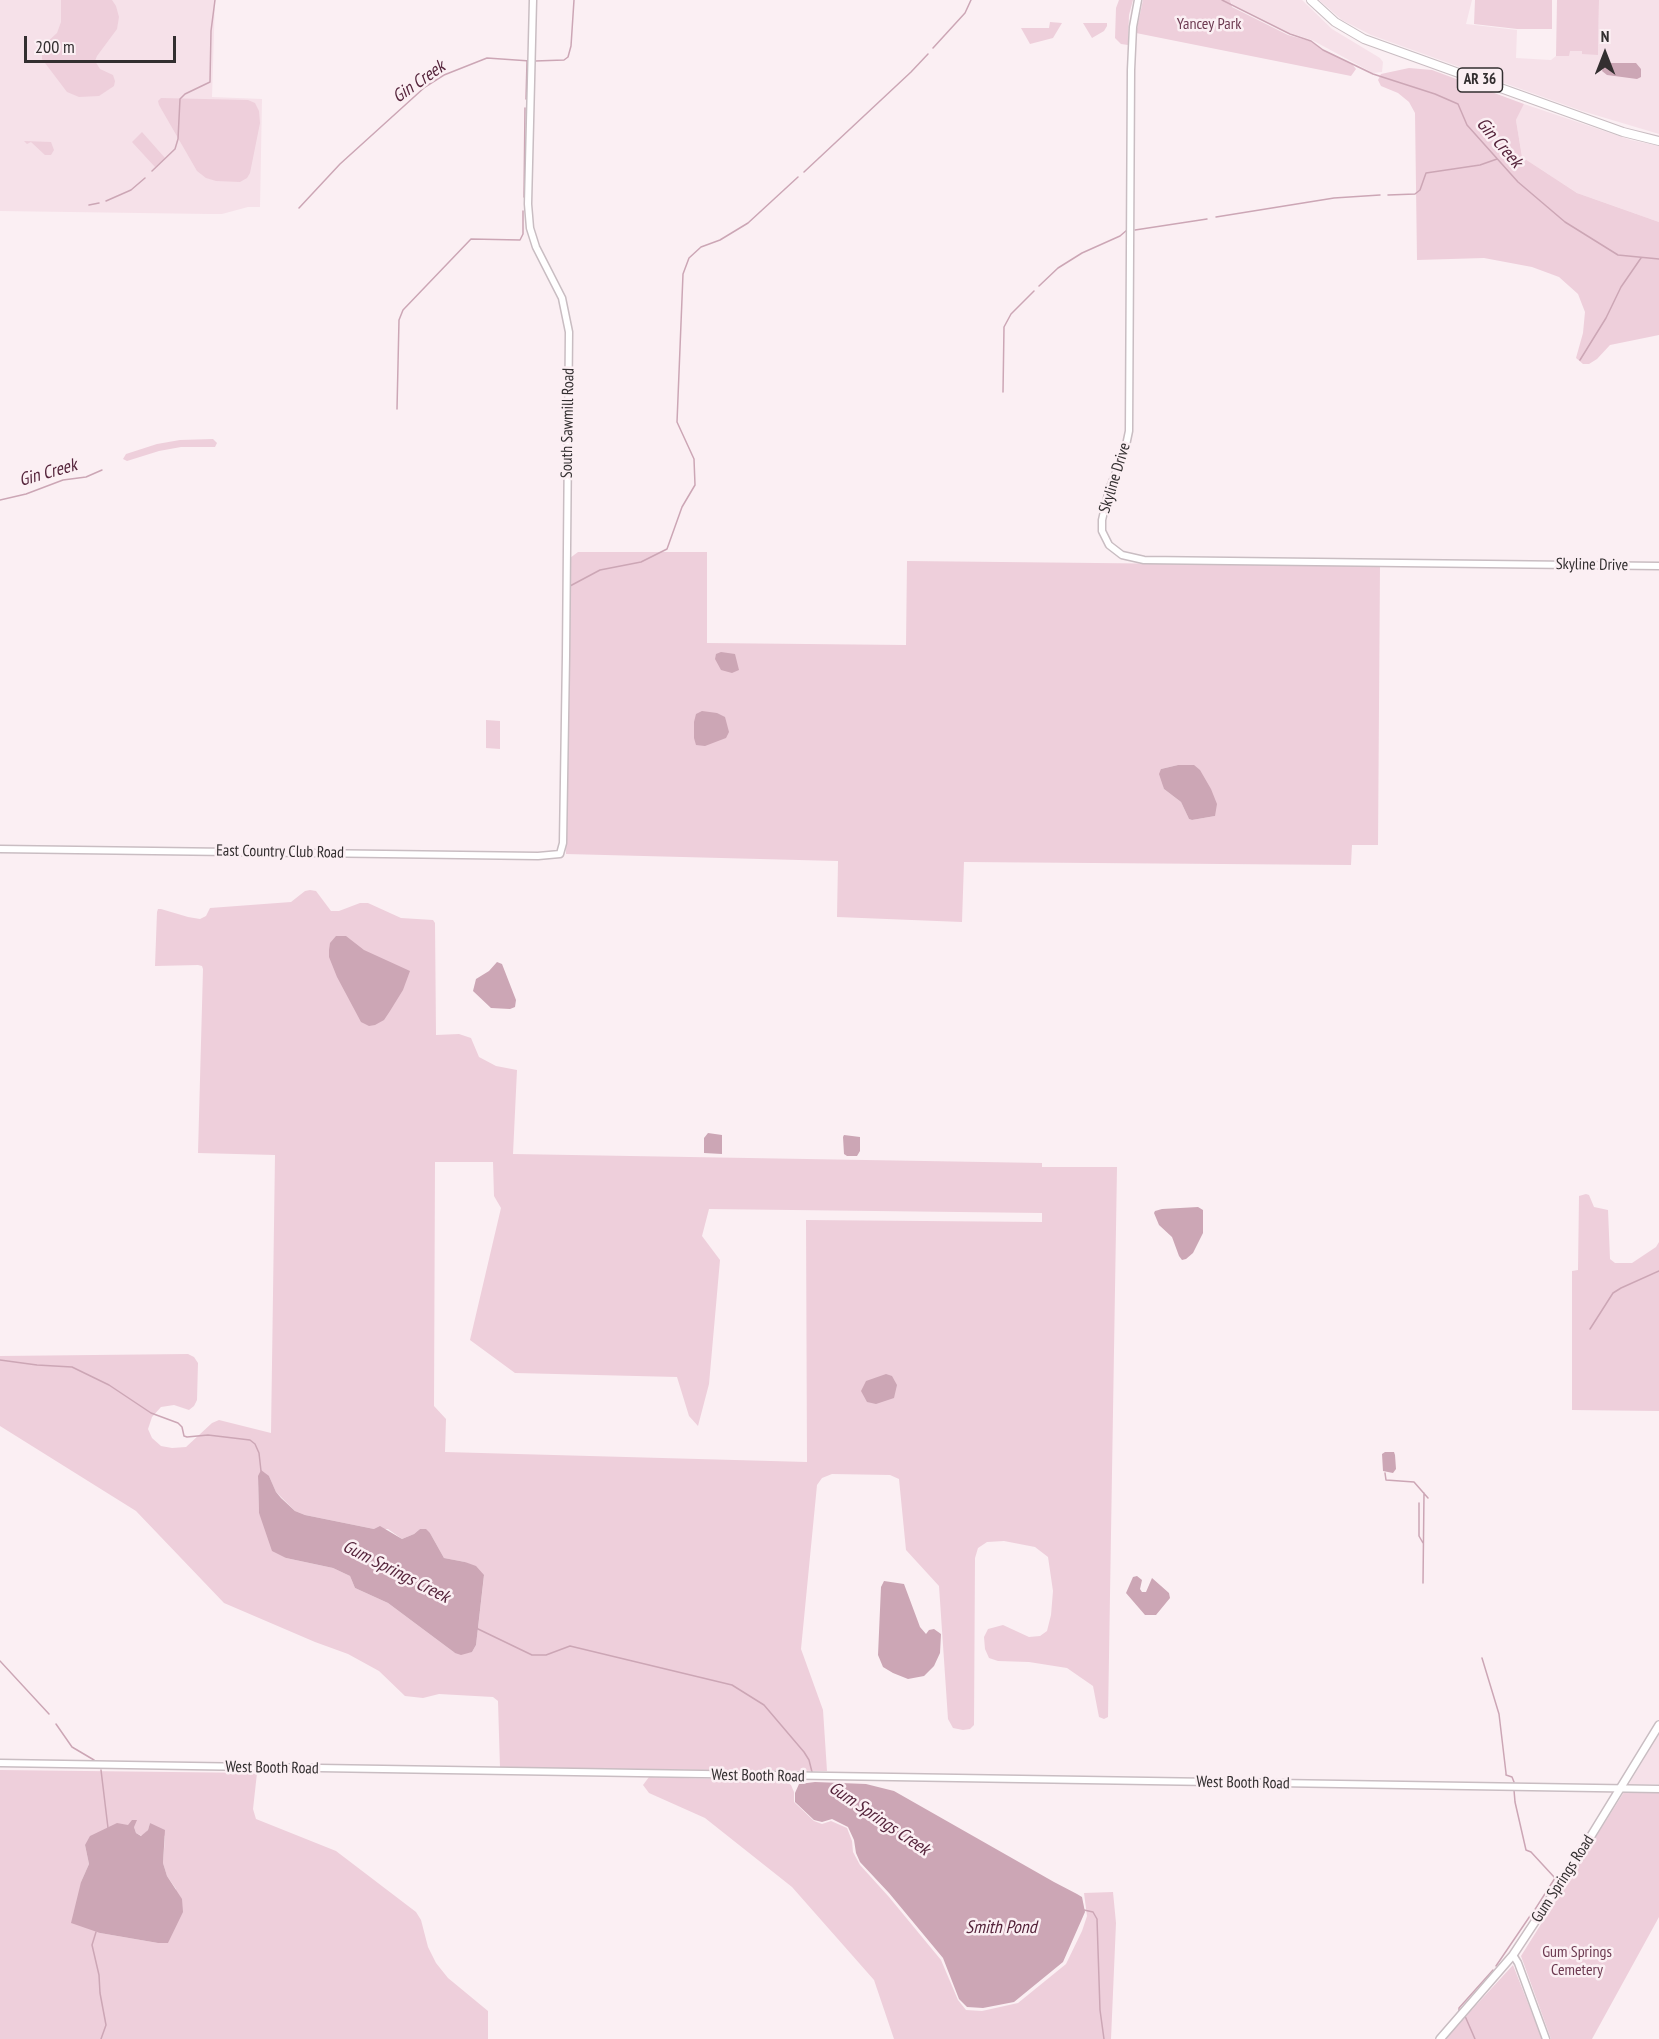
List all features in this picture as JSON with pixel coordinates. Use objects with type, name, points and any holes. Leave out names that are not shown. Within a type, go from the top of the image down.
[{"type":"main road","name":"AR 36","points":[[1311,0],[1335,22],[1364,39],[1623,132],[1659,141]]},
{"type":"main road","name":"Gum Springs Road","points":[[1440,2039],[1513,1955],[1659,1725]]},
{"type":"street","name":"South Sawmill Road","points":[[532,0],[528,204],[536,247],[562,298],[569,332],[566,656],[560,854]]},
{"type":"street","name":"Skyline Drive","points":[[1138,0],[1133,27],[1131,70],[1129,431],[1125,450],[1109,490],[1102,520],[1102,531],[1109,545],[1122,555],[1144,560],[1659,566]]},
{"type":"street","name":"East Country Club Road","points":[[0,849],[538,856],[560,854]]},
{"type":"street","name":"West Booth Road","points":[[0,1763],[1659,1789]]},
{"type":"street","points":[[1513,1955],[1546,2039]]},
{"type":"shaded area","points":[[0,0],[215,0],[212,97],[262,99],[260,207],[248,207],[222,214],[0,211]]},
{"type":"shaded area","points":[[1230,0],[1302,0],[1332,29],[1380,58],[1383,62],[1382,72],[1373,73],[1312,40],[1290,33],[1232,4]]},
{"type":"shaded area","points":[[1319,0],[1472,0],[1466,24],[1517,30],[1516,58],[1551,60],[1556,56],[1569,56],[1569,51],[1598,54],[1599,0],[1659,0],[1659,134],[1582,111],[1371,35],[1342,20]]},
{"type":"shaded area","points":[[1524,104],[1631,140],[1659,146],[1659,222],[1577,193],[1522,157],[1516,120]]},
{"type":"shaded area","points":[[1659,1733],[1659,1784],[1629,1784]]},
{"type":"green space","points":[[61,0],[112,0],[116,6],[119,17],[117,29],[95,61],[100,69],[113,75],[115,81],[114,86],[99,96],[79,97],[67,92],[42,59],[42,47],[57,33],[61,22]]},
{"type":"green space","points":[[1119,0],[1133,0],[1129,15],[1128,45],[1121,44],[1115,38],[1116,8]]},
{"type":"green space","name":"Yancey Park","points":[[1143,0],[1230,0],[1232,7],[1288,35],[1310,41],[1352,64],[1356,69],[1351,76],[1136,33]]},
{"type":"green space","points":[[1475,0],[1552,0],[1552,29],[1517,29],[1474,24]]},
{"type":"green space","points":[[1557,0],[1599,0],[1598,55],[1570,51],[1569,56],[1556,56]]},
{"type":"green space","points":[[1050,22],[1062,23],[1053,38],[1030,44],[1021,28],[1049,28]]},
{"type":"green space","points":[[1083,23],[1107,23],[1107,26],[1104,31],[1092,38]]},
{"type":"green space","points":[[1409,68],[1432,70],[1524,104],[1516,120],[1522,157],[1577,193],[1659,222],[1659,335],[1610,345],[1597,359],[1589,364],[1583,364],[1576,358],[1583,333],[1585,312],[1578,294],[1559,277],[1532,267],[1484,258],[1417,260],[1415,113],[1409,102],[1398,93],[1381,86],[1378,80],[1381,74]]},
{"type":"green space","points":[[161,98],[248,100],[255,103],[259,111],[260,123],[247,178],[240,182],[216,181],[206,178],[197,171],[159,105],[158,101]]},
{"type":"green space","points":[[142,132],[165,158],[155,167],[132,142]]},
{"type":"green space","points":[[24,141],[51,142],[54,150],[51,155],[45,155],[31,142],[27,144]]},
{"type":"green space","points":[[213,439],[217,443],[215,447],[181,447],[127,461],[123,459],[126,454],[157,444],[180,440]]},
{"type":"green space","points":[[578,552],[707,552],[707,643],[906,645],[907,561],[1380,566],[1378,845],[1352,845],[1351,865],[964,862],[962,922],[837,917],[838,861],[566,854],[570,558]],"holes":[[[1178,765],[1215,816],[1189,819],[1181,802],[1164,789],[1161,769]]]},
{"type":"green space","points":[[486,720],[500,721],[500,749],[486,748]]},
{"type":"green space","points":[[305,891],[316,891],[331,911],[368,903],[401,918],[433,920],[435,923],[436,1035],[459,1034],[471,1038],[479,1057],[496,1066],[517,1070],[513,1154],[1042,1163],[1042,1167],[1117,1167],[1108,1717],[1104,1719],[1099,1717],[1093,1686],[1067,1668],[1029,1662],[998,1661],[989,1658],[985,1649],[984,1637],[988,1629],[1003,1625],[1029,1637],[1040,1636],[1047,1631],[1053,1591],[1048,1557],[1035,1547],[1004,1541],[987,1542],[978,1548],[975,1558],[974,1725],[970,1729],[963,1730],[953,1728],[948,1719],[939,1586],[906,1550],[899,1479],[890,1475],[832,1474],[822,1478],[817,1485],[801,1649],[823,1710],[827,1771],[500,1768],[498,1701],[493,1697],[439,1694],[423,1698],[405,1696],[379,1671],[348,1654],[224,1603],[136,1511],[0,1426],[0,1356],[188,1354],[198,1363],[197,1400],[189,1410],[174,1405],[161,1407],[152,1417],[148,1429],[152,1438],[161,1446],[186,1447],[212,1423],[219,1420],[271,1433],[275,1155],[198,1153],[203,969],[198,965],[155,966],[157,912],[161,909],[200,919],[206,916],[210,908],[291,902]],"holes":[[[435,1162],[493,1162],[494,1196],[501,1208],[470,1340],[515,1373],[677,1377],[689,1416],[698,1426],[709,1384],[720,1260],[702,1236],[709,1209],[1042,1213],[1042,1222],[806,1220],[807,1462],[445,1452],[446,1419],[434,1406]],[[258,1476],[269,1476],[276,1492],[295,1511],[305,1515],[374,1529],[388,1529],[402,1539],[420,1529],[430,1533],[444,1558],[465,1562],[484,1576],[476,1645],[472,1652],[455,1653],[388,1603],[355,1588],[350,1576],[333,1568],[286,1558],[259,1513]]]},
{"type":"green space","points":[[1589,1195],[1594,1207],[1608,1210],[1610,1259],[1615,1263],[1632,1263],[1656,1247],[1659,1242],[1659,1411],[1572,1410],[1572,1271],[1578,1270],[1579,1196]]},
{"type":"green space","points":[[0,1770],[257,1773],[253,1809],[256,1819],[336,1851],[416,1912],[436,1963],[448,1978],[488,2011],[488,2039],[0,2039]],"holes":[[[150,1823],[165,1836],[163,1863],[167,1876],[176,1889],[168,1943],[100,1933],[81,1882],[89,1864],[85,1845],[128,1825],[134,1827],[136,1833],[142,1836],[148,1830]]]},
{"type":"green space","points":[[649,1777],[785,1781],[791,1785],[794,1802],[814,1821],[822,1824],[831,1821],[847,1828],[853,1852],[860,1865],[941,1960],[958,2000],[966,2010],[982,2011],[1018,2003],[1066,1964],[1087,1916],[1084,1893],[1113,1892],[1116,1923],[1111,2039],[894,2039],[874,1980],[792,1887],[705,1818],[649,1793],[643,1785]]},
{"type":"green space","name":"Gum Springs Cemetery","points":[[1624,1792],[1659,1793],[1659,1917],[1592,2039],[1551,2039],[1521,1956]]},
{"type":"green space","points":[[1513,1965],[1542,2039],[1445,2039]]},
{"type":"water","points":[[1605,63],[1636,63],[1641,69],[1641,77],[1637,79],[1607,75],[1602,71]]},
{"type":"water","points":[[721,652],[735,654],[739,670],[732,673],[721,670],[715,659],[716,654]]},
{"type":"water","points":[[702,711],[717,713],[725,717],[729,732],[726,738],[705,746],[696,745],[694,722],[696,714]]},
{"type":"water","points":[[1178,765],[1194,765],[1200,770],[1217,804],[1215,816],[1189,819],[1181,802],[1164,789],[1159,774],[1161,769]]},
{"type":"water","points":[[336,936],[346,936],[364,950],[410,971],[403,990],[390,1011],[384,1020],[375,1025],[369,1026],[361,1022],[337,977],[329,957],[330,943]]},
{"type":"water","points":[[497,962],[502,964],[516,1000],[515,1007],[510,1009],[491,1008],[473,991],[476,979],[489,971]]},
{"type":"water","points":[[708,1133],[722,1135],[722,1154],[704,1153],[704,1138]]},
{"type":"water","points":[[844,1135],[860,1137],[860,1151],[857,1156],[844,1154]]},
{"type":"water","points":[[1198,1207],[1203,1210],[1203,1233],[1193,1253],[1182,1260],[1172,1237],[1159,1225],[1154,1213],[1162,1209]]},
{"type":"water","points":[[886,1374],[892,1376],[897,1385],[894,1398],[876,1404],[867,1402],[861,1391],[866,1381]]},
{"type":"water","points":[[1394,1452],[1396,1469],[1393,1473],[1383,1471],[1382,1454]]},
{"type":"water","points":[[261,1470],[269,1476],[276,1492],[295,1511],[374,1529],[380,1526],[402,1539],[420,1529],[426,1529],[444,1558],[476,1566],[484,1575],[476,1645],[472,1652],[461,1655],[455,1653],[388,1603],[355,1588],[350,1576],[333,1568],[286,1558],[272,1551],[259,1513],[258,1476]]},
{"type":"water","points":[[1137,1576],[1142,1580],[1140,1589],[1142,1592],[1146,1592],[1152,1578],[1169,1593],[1170,1598],[1156,1615],[1145,1615],[1126,1593],[1133,1577]]},
{"type":"water","points":[[884,1581],[904,1584],[920,1627],[926,1634],[929,1630],[934,1629],[941,1634],[940,1653],[934,1666],[924,1676],[908,1679],[883,1667],[878,1655],[881,1587]]},
{"type":"water","name":"Smith Pond","points":[[815,1782],[866,1784],[894,1791],[1082,1897],[1085,1912],[1063,1962],[1014,2002],[983,2008],[967,2007],[959,1999],[943,1958],[860,1862],[848,1827],[832,1819],[822,1822],[814,1820],[795,1802],[795,1793],[799,1784]]},
{"type":"water","points":[[132,1820],[137,1820],[134,1827],[136,1833],[141,1836],[148,1830],[150,1823],[165,1830],[163,1863],[167,1876],[182,1899],[183,1912],[168,1943],[100,1933],[71,1923],[81,1882],[89,1864],[85,1845],[90,1836],[117,1823],[128,1825]]},
{"type":"waterway","points":[[152,171],[175,149],[178,139],[180,99],[185,94],[210,82],[211,31],[215,0]]},
{"type":"waterway","name":"Gin Creek","points":[[535,61],[564,60],[568,57],[571,46],[574,0]]},
{"type":"waterway","points":[[933,48],[965,13],[971,0]]},
{"type":"waterway","name":"Gin Creek","points":[[1222,0],[1290,34],[1311,41],[1323,50],[1373,74],[1458,104],[1467,125],[1518,182],[1565,222],[1618,255],[1659,259]]},
{"type":"waterway","points":[[804,172],[928,54]]},
{"type":"waterway","name":"Gin Creek","points":[[299,208],[340,164],[425,87],[444,75],[487,58],[530,61]]},
{"type":"waterway","points":[[526,99],[527,61]]},
{"type":"waterway","points":[[524,197],[525,108]]},
{"type":"waterway","points":[[1388,195],[1415,194],[1420,190],[1426,173],[1480,165],[1497,159]]},
{"type":"waterway","points":[[570,586],[600,570],[641,562],[667,549],[682,507],[695,485],[694,459],[677,422],[683,274],[689,258],[701,247],[720,240],[748,223],[798,177]]},
{"type":"waterway","points":[[106,201],[131,190],[145,178]]},
{"type":"waterway","points":[[1216,217],[1334,198],[1380,195]]},
{"type":"waterway","points":[[89,205],[99,203]]},
{"type":"waterway","points":[[397,409],[399,320],[403,310],[471,239],[520,240],[523,234],[523,211]]},
{"type":"waterway","points":[[1135,230],[1207,219]]},
{"type":"waterway","points":[[1039,286],[1058,268],[1082,253],[1120,236],[1127,230]]},
{"type":"waterway","points":[[1580,360],[1606,318],[1621,287],[1641,258]]},
{"type":"waterway","points":[[1003,392],[1004,327],[1011,314],[1034,291]]},
{"type":"waterway","name":"Gin Creek","points":[[0,500],[26,494],[63,480],[86,477],[102,470]]},
{"type":"waterway","points":[[1590,1329],[1613,1293],[1659,1271]]},
{"type":"waterway","name":"Gum Springs Creek","points":[[0,1360],[72,1367],[109,1385],[151,1413],[178,1423],[182,1427],[184,1436],[187,1437],[208,1435],[250,1440],[255,1444],[259,1453],[261,1471]]},
{"type":"waterway","points":[[1385,1473],[1386,1480],[1414,1482],[1428,1498]]},
{"type":"waterway","points":[[1423,1583],[1424,1493]]},
{"type":"waterway","points":[[1419,1503],[1419,1536],[1423,1543]]},
{"type":"waterway","name":"Gum Springs Creek","points":[[476,1628],[532,1655],[546,1655],[570,1646],[732,1685],[764,1705],[804,1752],[812,1772]]},
{"type":"waterway","points":[[1482,1658],[1499,1714],[1506,1775],[1512,1777],[1514,1782]]},
{"type":"waterway","points":[[0,1661],[49,1714]]},
{"type":"waterway","points":[[56,1724],[72,1747],[94,1760]]},
{"type":"waterway","points":[[101,1770],[108,1828]]},
{"type":"waterway","points":[[1514,1790],[1526,1850],[1531,1852],[1555,1878],[1534,1911]]},
{"type":"waterway","name":"Gum Springs Creek","points":[[1084,1910],[1093,1912],[1097,1919],[1100,2010],[1104,2039]]},
{"type":"waterway","points":[[1496,1966],[1530,1916]]},
{"type":"waterway","points":[[96,1932],[92,1945],[106,2025],[101,2039]]},
{"type":"waterway","points":[[1459,2011],[1459,2008],[1493,1970]]},
{"type":"waterway","points":[[1465,2016],[1475,2039]]}]
